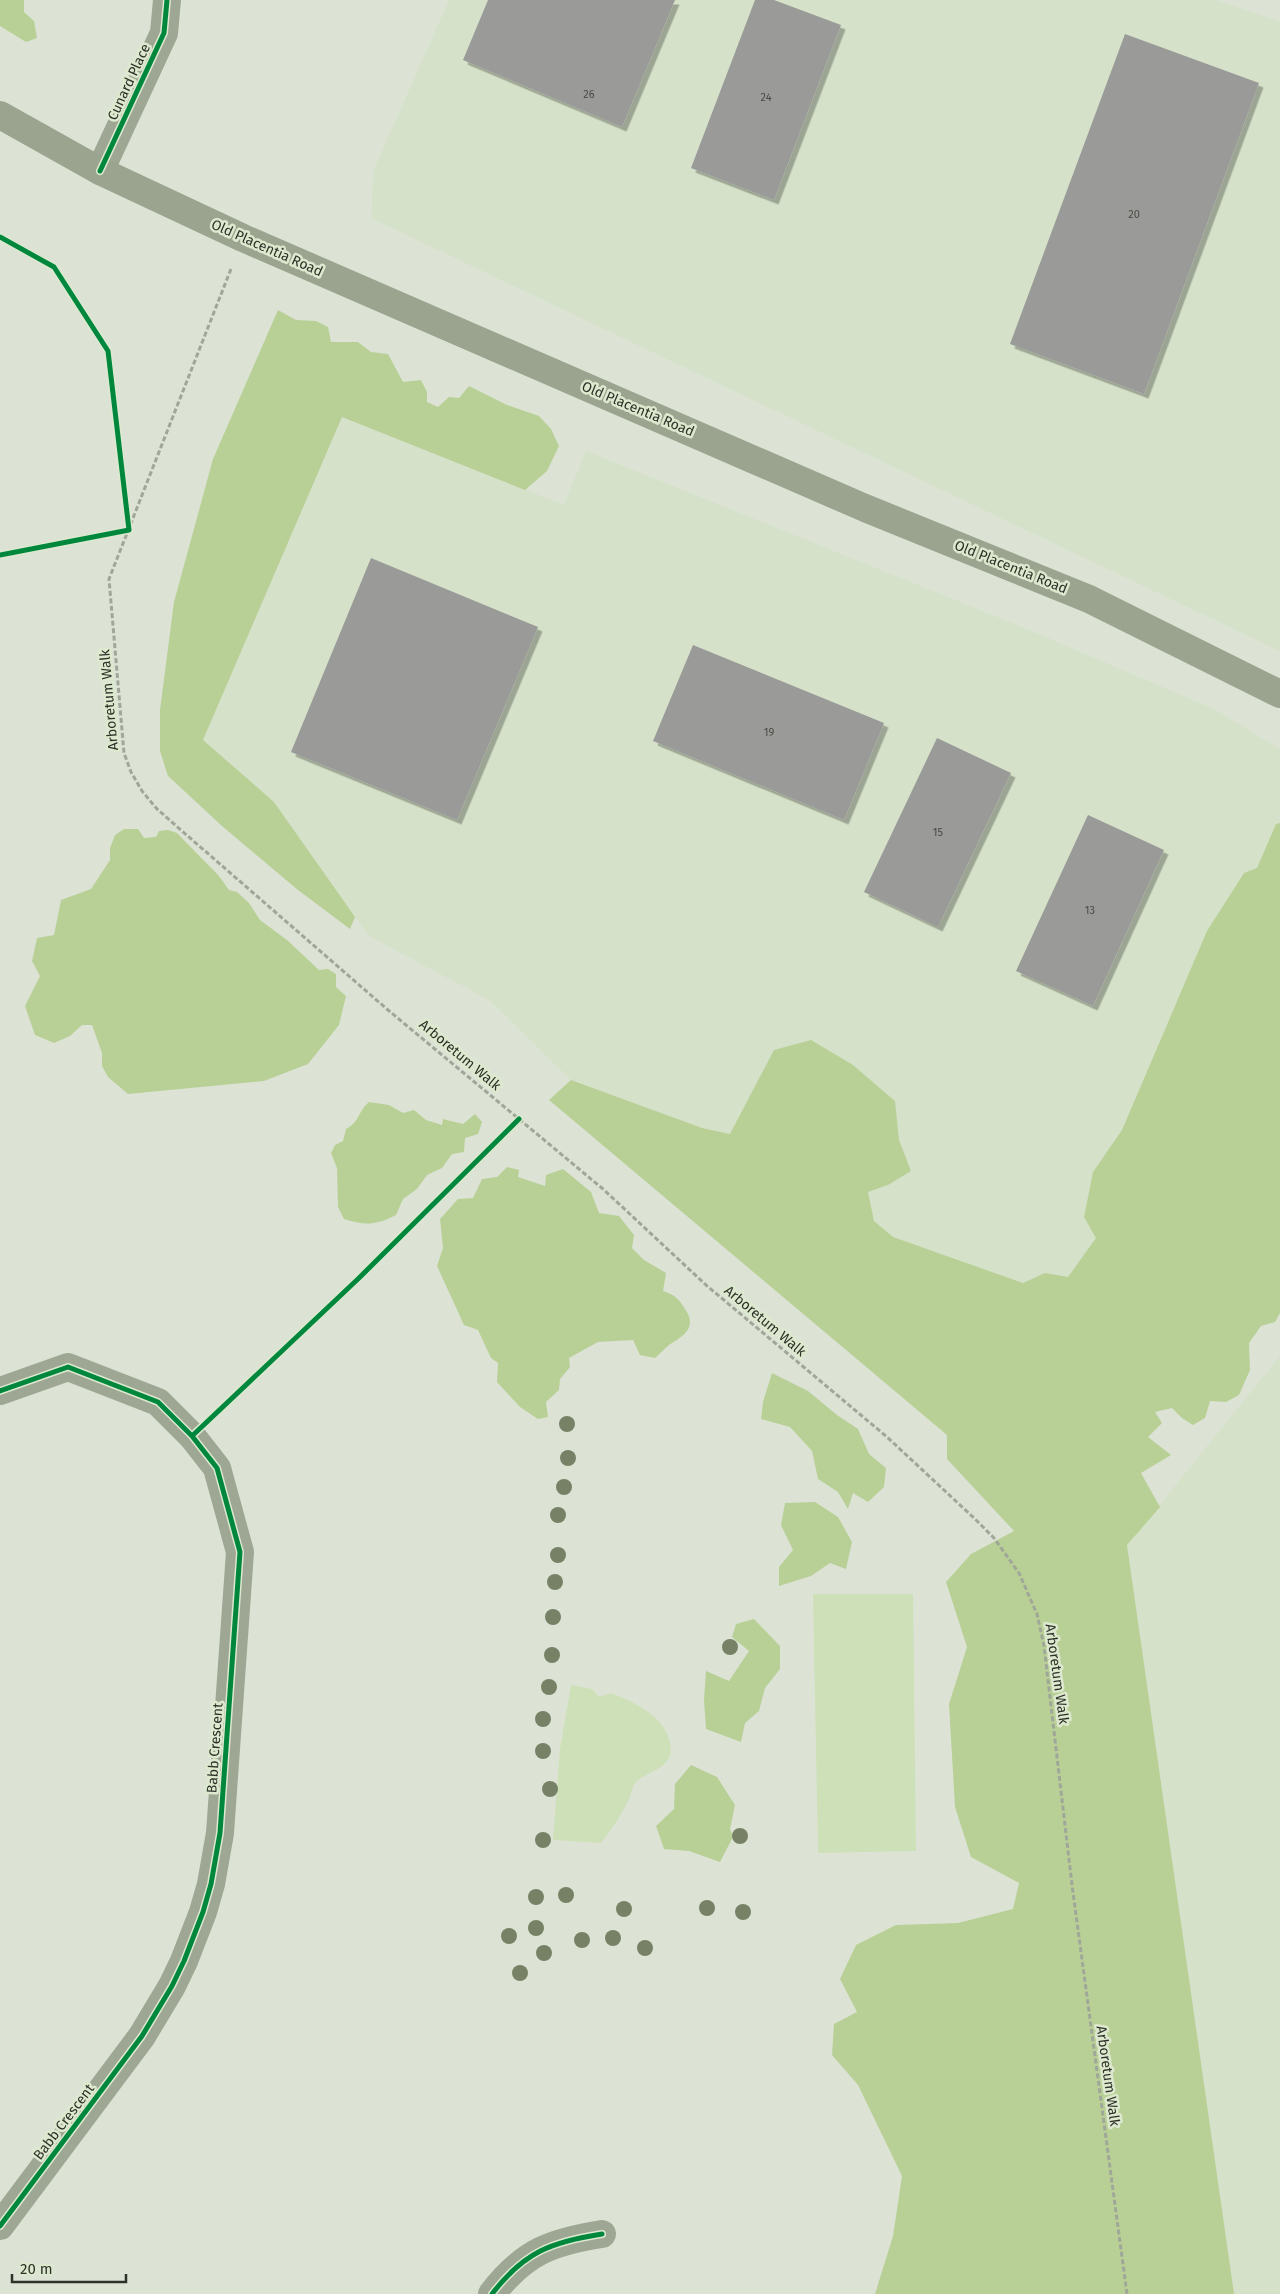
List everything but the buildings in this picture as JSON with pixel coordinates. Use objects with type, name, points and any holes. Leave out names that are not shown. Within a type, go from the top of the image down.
[{"type":"main road","name":"Old Placentia Road","points":[[0,115],[100,171],[243,238],[864,508],[1089,598],[1280,694]]},
{"type":"street","name":"Cunard Place","points":[[100,171],[164,33],[167,0]]},
{"type":"street","name":"Babb Crescent","points":[[0,1392],[68,1368],[158,1402],[192,1436],[217,1468],[240,1552],[220,1833],[210,1884],[194,1938],[172,1986],[142,2036],[0,2226]]},
{"type":"street","points":[[492,2294],[512,2270],[531,2255],[556,2243],[602,2234]]},
{"type":"shaded area","points":[[449,0],[1217,0],[1280,22],[1280,651],[371,218],[374,169]]},
{"type":"shaded area","points":[[342,417],[564,505],[586,451],[1020,626],[1214,709],[1280,749],[1280,823],[1276,824],[1257,868],[1175,1005],[1122,1130],[1093,1172],[1084,1217],[1096,1238],[1068,1277],[1045,1273],[1023,1283],[893,1237],[874,1221],[868,1192],[888,1185],[911,1171],[899,1140],[895,1101],[853,1065],[774,1050],[731,1134],[702,1128],[571,1080],[489,1000],[369,936],[330,882],[203,740]]},
{"type":"shaded area","points":[[1280,1356],[1280,2294],[1234,2294],[1127,1545]]},
{"type":"shaded area","points":[[813,1594],[913,1594],[916,1851],[818,1853]]},
{"type":"shaded area","points":[[571,1685],[592,1689],[599,1697],[611,1693],[647,1711],[662,1725],[670,1743],[671,1752],[669,1759],[635,1783],[622,1812],[601,1843],[553,1840],[560,1749]]},
{"type":"green space","points":[[0,0],[24,0],[24,12],[34,21],[37,38],[26,42],[0,26]]},
{"type":"green space","points":[[278,310],[296,320],[316,321],[328,327],[331,342],[358,342],[371,352],[388,354],[403,382],[421,380],[427,392],[427,402],[438,407],[449,397],[459,398],[469,386],[507,405],[539,416],[551,429],[559,446],[547,471],[525,490],[342,417],[203,740],[274,802],[355,917],[350,929],[298,890],[222,826],[168,776],[160,751],[160,710],[174,602],[213,459]]},
{"type":"green space","points":[[1280,823],[1280,1313],[1275,1322],[1261,1326],[1249,1343],[1250,1370],[1239,1395],[1226,1402],[1210,1401],[1205,1418],[1193,1425],[1172,1408],[1155,1412],[1162,1423],[1148,1437],[1171,1455],[1141,1473],[1160,1507],[1127,1545],[1234,2294],[875,2294],[893,2236],[902,2176],[858,2085],[832,2055],[834,2024],[857,2012],[840,1979],[856,1945],[896,1925],[958,1923],[1013,1909],[1019,1883],[971,1857],[955,1807],[949,1704],[967,1647],[946,1582],[971,1554],[1014,1531],[947,1459],[947,1435],[549,1100],[571,1080],[702,1128],[730,1134],[774,1050],[811,1040],[853,1065],[895,1101],[899,1140],[911,1171],[888,1185],[868,1192],[874,1221],[893,1237],[1023,1283],[1045,1273],[1068,1277],[1096,1238],[1084,1217],[1093,1172],[1122,1130],[1207,931],[1244,873],[1257,868],[1276,824]]},
{"type":"green space","points":[[124,829],[138,829],[144,838],[156,837],[159,831],[168,830],[177,833],[219,876],[229,890],[237,892],[249,903],[260,920],[287,940],[319,970],[328,969],[336,974],[336,987],[346,996],[339,1025],[308,1064],[264,1081],[128,1094],[108,1077],[102,1066],[102,1053],[92,1025],[82,1025],[70,1036],[54,1043],[35,1035],[25,1006],[40,976],[32,961],[37,938],[54,935],[61,900],[91,889],[110,860],[110,848],[115,835]]},
{"type":"green space","points":[[369,1102],[389,1105],[403,1113],[414,1110],[426,1120],[442,1125],[443,1119],[463,1124],[475,1114],[482,1122],[478,1134],[465,1138],[464,1152],[452,1154],[442,1168],[427,1175],[417,1189],[403,1199],[396,1215],[377,1223],[358,1223],[344,1219],[338,1207],[337,1168],[331,1153],[335,1145],[343,1141],[346,1129],[354,1124]]},
{"type":"green space","points":[[507,1167],[519,1170],[518,1177],[545,1186],[546,1175],[563,1169],[591,1192],[599,1213],[619,1216],[634,1235],[632,1248],[644,1260],[666,1273],[663,1291],[678,1300],[689,1316],[690,1321],[684,1335],[655,1358],[640,1355],[633,1340],[598,1342],[569,1358],[570,1367],[560,1379],[559,1390],[546,1402],[548,1417],[538,1419],[520,1407],[497,1382],[498,1363],[491,1358],[478,1330],[464,1325],[437,1266],[443,1248],[440,1219],[458,1199],[473,1198],[482,1179],[497,1177]]},
{"type":"green space","points":[[772,1373],[808,1391],[837,1415],[858,1429],[869,1454],[886,1468],[884,1487],[868,1502],[853,1493],[848,1509],[838,1492],[818,1479],[812,1451],[790,1427],[761,1419],[763,1402]]},
{"type":"green space","points":[[815,1502],[838,1517],[852,1542],[846,1569],[830,1563],[811,1576],[779,1586],[779,1567],[793,1550],[781,1525],[785,1503]]},
{"type":"green space","points":[[754,1619],[780,1646],[780,1669],[765,1688],[759,1711],[745,1723],[741,1742],[706,1729],[704,1700],[706,1671],[729,1681],[749,1651],[732,1637],[736,1624]]},
{"type":"green space","points":[[691,1765],[717,1777],[735,1805],[730,1829],[733,1837],[720,1862],[689,1851],[664,1849],[656,1826],[674,1809],[675,1784]]},
{"type":"cycle path","points":[[100,171],[164,33],[167,0]]},
{"type":"cycle path","points":[[0,237],[54,267],[108,351],[129,530],[0,555]]},
{"type":"cycle path","points":[[192,1436],[359,1278],[519,1119]]},
{"type":"cycle path","points":[[0,1391],[68,1367],[158,1402],[192,1436],[217,1468],[240,1552],[220,1833],[211,1884],[203,1912],[172,1986],[142,2036],[0,2226]]},
{"type":"cycle path","points":[[492,2294],[516,2268],[540,2251],[553,2245],[602,2234]]}]
